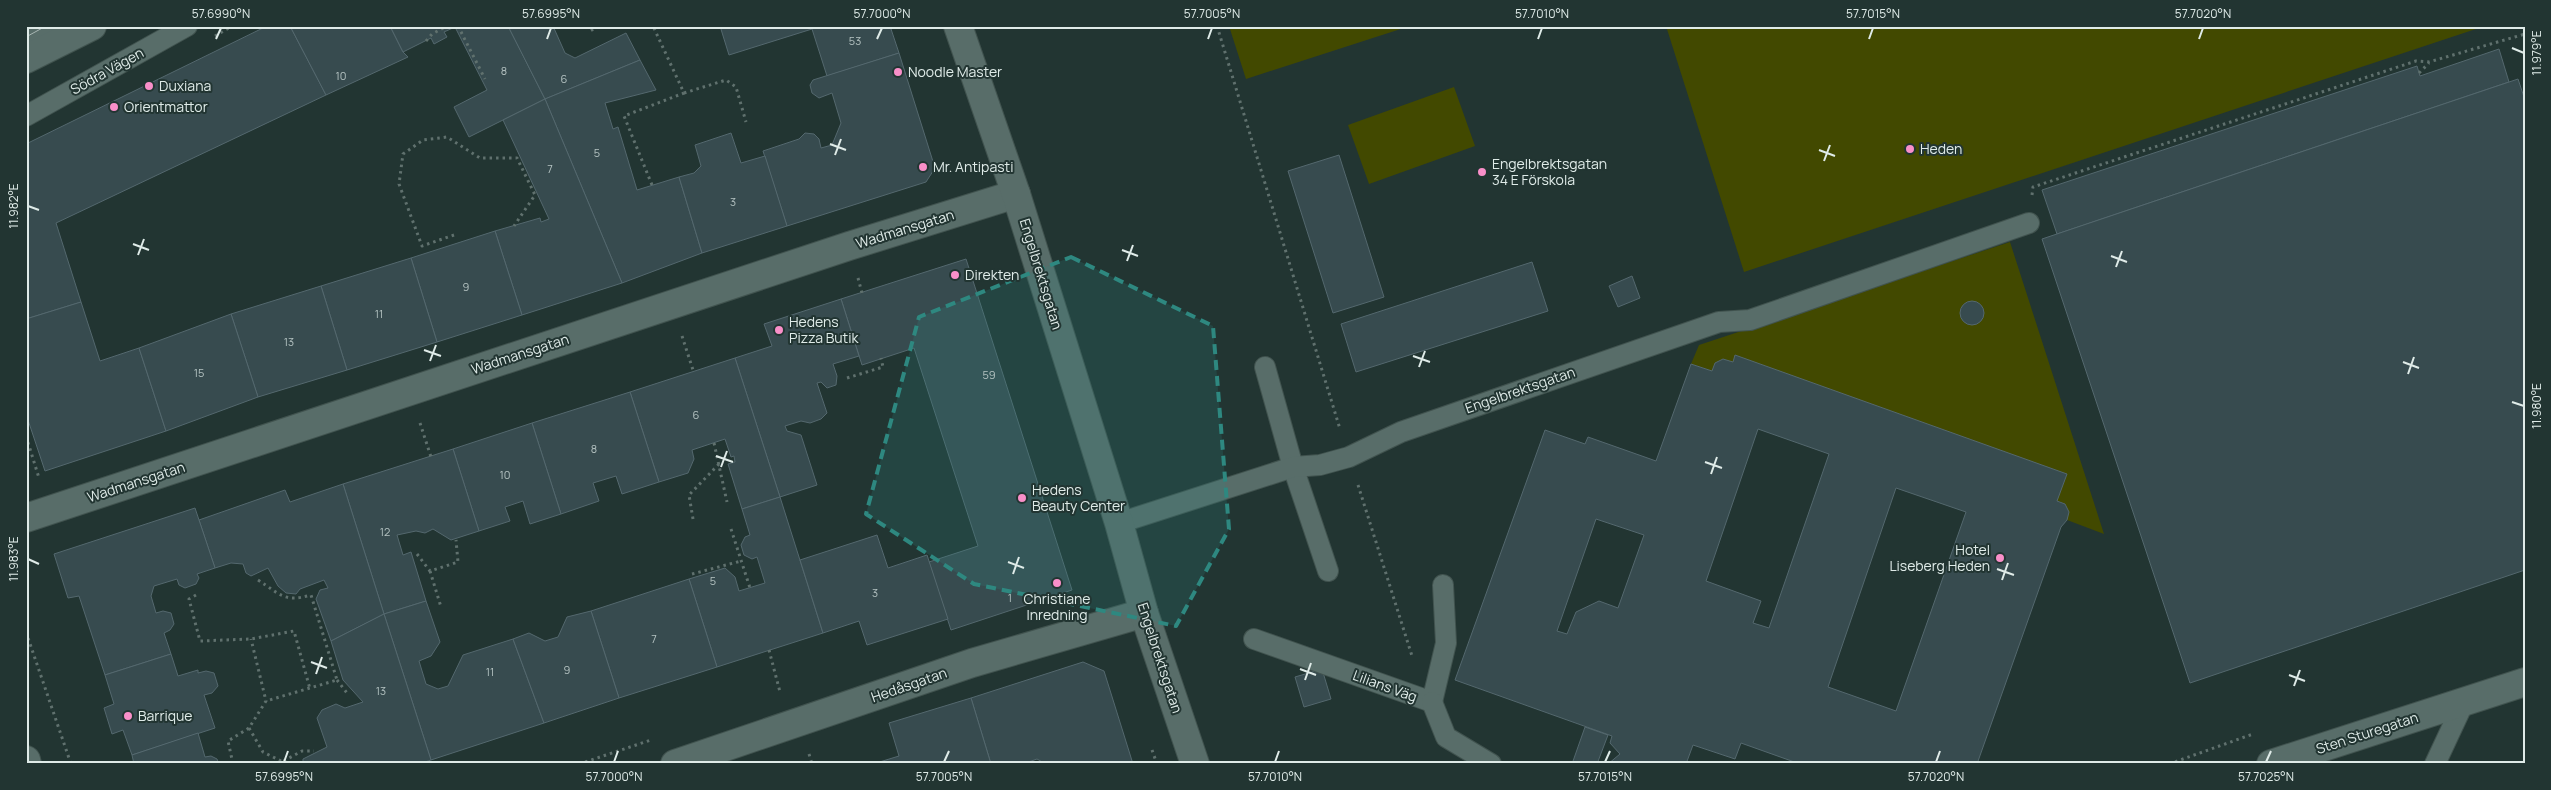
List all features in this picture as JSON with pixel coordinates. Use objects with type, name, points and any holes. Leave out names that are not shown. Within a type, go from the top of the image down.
[{"type":"street","points":[[26,59],[92,26]]},
{"type":"street","name":"Engelbrektsgatan","points":[[958,26],[1016,194],[1119,523],[1144,613],[1195,764]]},
{"type":"street","name":"Wadmansgatan","points":[[26,518],[849,246],[1016,194]]},
{"type":"street","name":"Hedåsgatan","points":[[675,764],[972,663],[1144,613]]},
{"type":"street","name":"Sten Sturegatan","points":[[2271,764],[2525,682]]},
{"type":"street","points":[[26,760],[27,764]]},
{"type":"lane","points":[[26,36],[46,26]]},
{"type":"lane","name":"Södra Vägen","points":[[26,116],[187,26]]},
{"type":"lane","name":"Engelbrektsgatan","points":[[1119,523],[1293,467],[1320,465],[1349,457],[1401,432],[1691,331],[1719,322],[1750,320],[2029,223]]},
{"type":"lane","points":[[1265,367],[1293,467],[1328,570]]},
{"type":"lane","name":"Lilians Väg","points":[[1254,639],[1432,702],[1446,643],[1443,585]]},
{"type":"lane","points":[[1432,702],[1446,737],[1491,764]]},
{"type":"lane","points":[[2435,764],[2464,702]]},
{"type":"path","points":[[426,41],[432,34],[447,26]]},
{"type":"path","points":[[458,26],[485,79]]},
{"type":"path","points":[[588,26],[590,31],[599,26]]},
{"type":"path","points":[[652,26],[684,93]]},
{"type":"path","points":[[1217,26],[1414,664],[1432,702]]},
{"type":"path","points":[[2029,223],[2033,187],[2416,61],[2429,62],[2525,34]]},
{"type":"path","points":[[2419,73],[2429,62]]},
{"type":"path","points":[[652,185],[624,116],[684,93],[726,80],[736,86],[746,122]]},
{"type":"path","points":[[454,235],[422,246],[400,184],[403,154],[423,140],[447,137],[480,158],[517,158],[535,195],[514,226]]},
{"type":"path","points":[[848,279],[866,273]]},
{"type":"path","points":[[681,334],[690,331]]},
{"type":"path","points":[[846,378],[884,367],[881,358]]},
{"type":"path","points":[[419,420],[430,457]]},
{"type":"path","points":[[714,443],[727,502]]},
{"type":"path","points":[[694,519],[689,495],[719,464]]},
{"type":"path","points":[[731,529],[750,588]]},
{"type":"path","points":[[430,571],[458,562],[456,540]]},
{"type":"path","points":[[418,554],[430,571],[441,607]]},
{"type":"path","points":[[692,574],[741,561]]},
{"type":"path","points":[[258,580],[284,597],[294,600],[311,595],[337,680],[347,693]]},
{"type":"path","points":[[196,595],[188,599],[200,640],[251,639],[294,631],[310,689]]},
{"type":"path","points":[[26,632],[71,764]]},
{"type":"path","points":[[251,639],[266,701]]},
{"type":"path","points":[[769,650],[781,698]]},
{"type":"path","points":[[233,764],[228,741],[249,728],[266,701],[337,680]]},
{"type":"path","points":[[249,728],[263,752],[280,763],[302,751],[314,752]]},
{"type":"path","points":[[579,764],[653,740]]},
{"type":"highlighted area","points":[[1071,257],[1213,326],[1229,529],[1176,626],[974,584],[866,514],[919,317]]},
{"type":"green space","points":[[1229,26],[1410,26],[1246,79]]},
{"type":"green space","name":"Heden","points":[[1666,26],[2485,26],[1744,272]]},
{"type":"green space","points":[[1454,87],[1475,146],[1369,184],[1348,125]]},
{"type":"green space","points":[[2010,242],[2104,534],[2067,520],[2069,512],[2065,504],[1733,362],[1723,359],[1715,363],[1712,371],[1691,364],[1699,345]]},
{"type":"building","points":[[267,26],[290,26],[326,95],[56,223],[81,302],[26,319],[26,144]]},
{"type":"building","points":[[290,26],[390,26],[403,52],[408,57],[326,95]]},
{"type":"building","points":[[390,26],[508,26],[545,99],[469,137],[454,107],[487,90],[455,27],[444,32],[447,37],[434,44],[431,38],[403,52]]},
{"type":"building","points":[[508,26],[553,26],[565,53],[575,58],[626,33],[640,60],[545,99]]},
{"type":"building","points":[[720,26],[890,26],[899,53],[827,76],[812,29],[729,55]]},
{"type":"building","points":[[2499,49],[2509,82],[2057,234],[2042,190],[2417,66],[2420,76]]},
{"type":"building","points":[[899,53],[935,168],[926,182],[787,226],[763,151],[799,139],[805,133],[814,134],[819,139],[821,148],[832,145],[841,123],[832,93],[819,98],[812,93],[810,85],[813,80]]},
{"type":"building","points":[[640,60],[656,90],[605,103],[613,129],[618,127],[637,190],[679,177],[702,253],[622,283],[545,99]]},
{"type":"building","points":[[2518,79],[2525,100],[2525,570],[2190,683],[2042,239]]},
{"type":"building","points":[[545,99],[622,283],[522,315],[495,231],[540,218],[541,222],[549,219],[503,120]]},
{"type":"building","points":[[731,133],[741,163],[765,156],[787,226],[702,253],[679,177],[694,173],[701,166],[695,145]]},
{"type":"building","points":[[1339,155],[1384,297],[1333,313],[1288,171]]},
{"type":"building","points":[[495,231],[522,315],[437,342],[411,258]]},
{"type":"building","points":[[411,258],[437,342],[347,370],[321,286]]},
{"type":"building","points":[[966,259],[1072,590],[951,630],[929,562],[978,546],[914,348],[862,365],[841,299]]},
{"type":"building","points":[[1532,262],[1548,311],[1356,372],[1341,324]]},
{"type":"building","points":[[1632,276],[1640,298],[1618,307],[1609,286]]},
{"type":"building","points":[[321,286],[347,370],[258,397],[231,314]]},
{"type":"building","points":[[841,299],[859,356],[833,364],[837,376],[836,385],[827,388],[821,382],[817,383],[827,413],[821,419],[810,423],[801,421],[785,426],[787,431],[801,435],[817,485],[780,497],[735,358],[772,346],[764,324]]},
{"type":"building","points":[[1972,301],[1981,304],[1984,313],[1981,322],[1972,325],[1963,322],[1960,313],[1963,304]]},
{"type":"building","points":[[81,302],[100,361],[139,348],[166,431],[45,471],[26,414],[26,319]]},
{"type":"building","points":[[231,314],[258,397],[166,431],[139,348]]},
{"type":"building","name":"Hotel Liseberg Heden","points":[[1735,355],[2067,474],[2057,501],[2065,504],[2069,512],[2067,520],[2061,527],[1977,764],[1800,764],[1741,743],[1735,759],[1693,745],[1686,764],[1608,764],[1620,754],[1610,743],[1612,736],[1455,680],[1545,430],[1585,444],[1588,437],[1656,461],[1691,364],[1712,371],[1715,363],[1723,359],[1733,362]],"holes":[[[1758,429],[1829,454],[1769,628],[1753,623],[1761,601],[1706,581]],[[1896,488],[1966,512],[1896,711],[1828,687]],[[1596,519],[1644,535],[1618,608],[1599,601],[1576,612],[1567,634],[1557,631]]]},
{"type":"building","points":[[735,358],[780,497],[742,509],[728,464],[735,462],[734,456],[731,457],[725,439],[692,450],[694,459],[688,473],[659,482],[630,392]]},
{"type":"building","points":[[630,392],[659,482],[622,494],[616,476],[593,483],[599,501],[561,514],[532,423]]},
{"type":"building","points":[[532,423],[561,514],[530,524],[523,501],[505,507],[510,521],[479,531],[453,449]]},
{"type":"building","points":[[453,449],[479,531],[451,540],[433,529],[425,533],[416,531],[397,535],[403,555],[411,552],[426,601],[384,614],[343,484]]},
{"type":"building","points":[[343,484],[384,614],[331,641],[316,599],[320,590],[328,588],[324,580],[300,589],[296,594],[286,593],[278,586],[268,568],[251,576],[246,573],[243,564],[231,563],[215,568],[199,520],[285,490],[290,502]]},
{"type":"building","points":[[780,497],[823,633],[717,667],[689,579],[725,568],[735,577],[739,591],[765,583],[757,557],[752,559],[744,555],[741,545],[745,537],[750,535],[742,509]]},
{"type":"building","points":[[195,508],[215,568],[197,574],[199,578],[196,584],[185,588],[179,585],[177,579],[154,586],[151,596],[156,613],[163,611],[171,613],[174,624],[170,630],[164,633],[171,654],[105,675],[79,596],[68,598],[54,554]]},
{"type":"building","points":[[877,535],[888,568],[927,555],[948,619],[867,645],[859,621],[823,633],[800,560]]},
{"type":"building","points":[[689,579],[717,667],[619,698],[591,611]]},
{"type":"building","points":[[426,601],[440,642],[431,656],[419,661],[426,684],[438,689],[448,686],[463,655],[513,639],[544,723],[431,760],[384,614]]},
{"type":"building","points":[[591,611],[619,698],[544,723],[513,639],[529,633],[545,641],[558,637],[567,617]]},
{"type":"building","points":[[384,614],[431,760],[419,764],[303,764],[303,759],[327,747],[317,718],[322,710],[336,704],[345,708],[363,702],[343,680],[331,641]]},
{"type":"building","points":[[171,654],[178,676],[198,670],[198,673],[206,671],[214,673],[218,686],[212,693],[204,695],[215,728],[132,755],[123,730],[112,734],[104,708],[114,704],[105,675]]},
{"type":"building","points":[[1083,662],[1104,671],[1133,764],[1046,764],[1037,759],[1023,764],[991,764],[971,698]]},
{"type":"building","points":[[1322,669],[1331,699],[1304,707],[1295,677]]},
{"type":"building","points":[[971,698],[991,764],[873,764],[899,756],[889,723]]},
{"type":"building","points":[[1585,727],[1608,735],[1597,764],[1572,764]]},
{"type":"building","points":[[198,733],[205,757],[211,756],[217,759],[219,764],[134,764],[132,755]]},
{"type":"tram line","points":[[26,37],[46,26]]},
{"type":"place","name":"Noodle Master","points":[[898,72]]},
{"type":"place","name":"Duxiana","points":[[149,86]]},
{"type":"place","name":"Orientmattor","points":[[114,107]]},
{"type":"place","name":"Heden","points":[[1910,149]]},
{"type":"place","name":"Mr. Antipasti","points":[[923,167]]},
{"type":"place","name":"Engelbrektsgatan 34 E Förskola","points":[[1482,172]]},
{"type":"place","name":"Direkten","points":[[955,275]]},
{"type":"place","name":"Hedens Pizza Butik","points":[[779,330]]},
{"type":"place","name":"Hedens Beauty Center","points":[[1022,498]]},
{"type":"place","name":"Hotel Liseberg Heden","points":[[2000,558]]},
{"type":"place","name":"Christiane Inredning","points":[[1057,583]]},
{"type":"place","name":"Barrique","points":[[128,716]]}]
